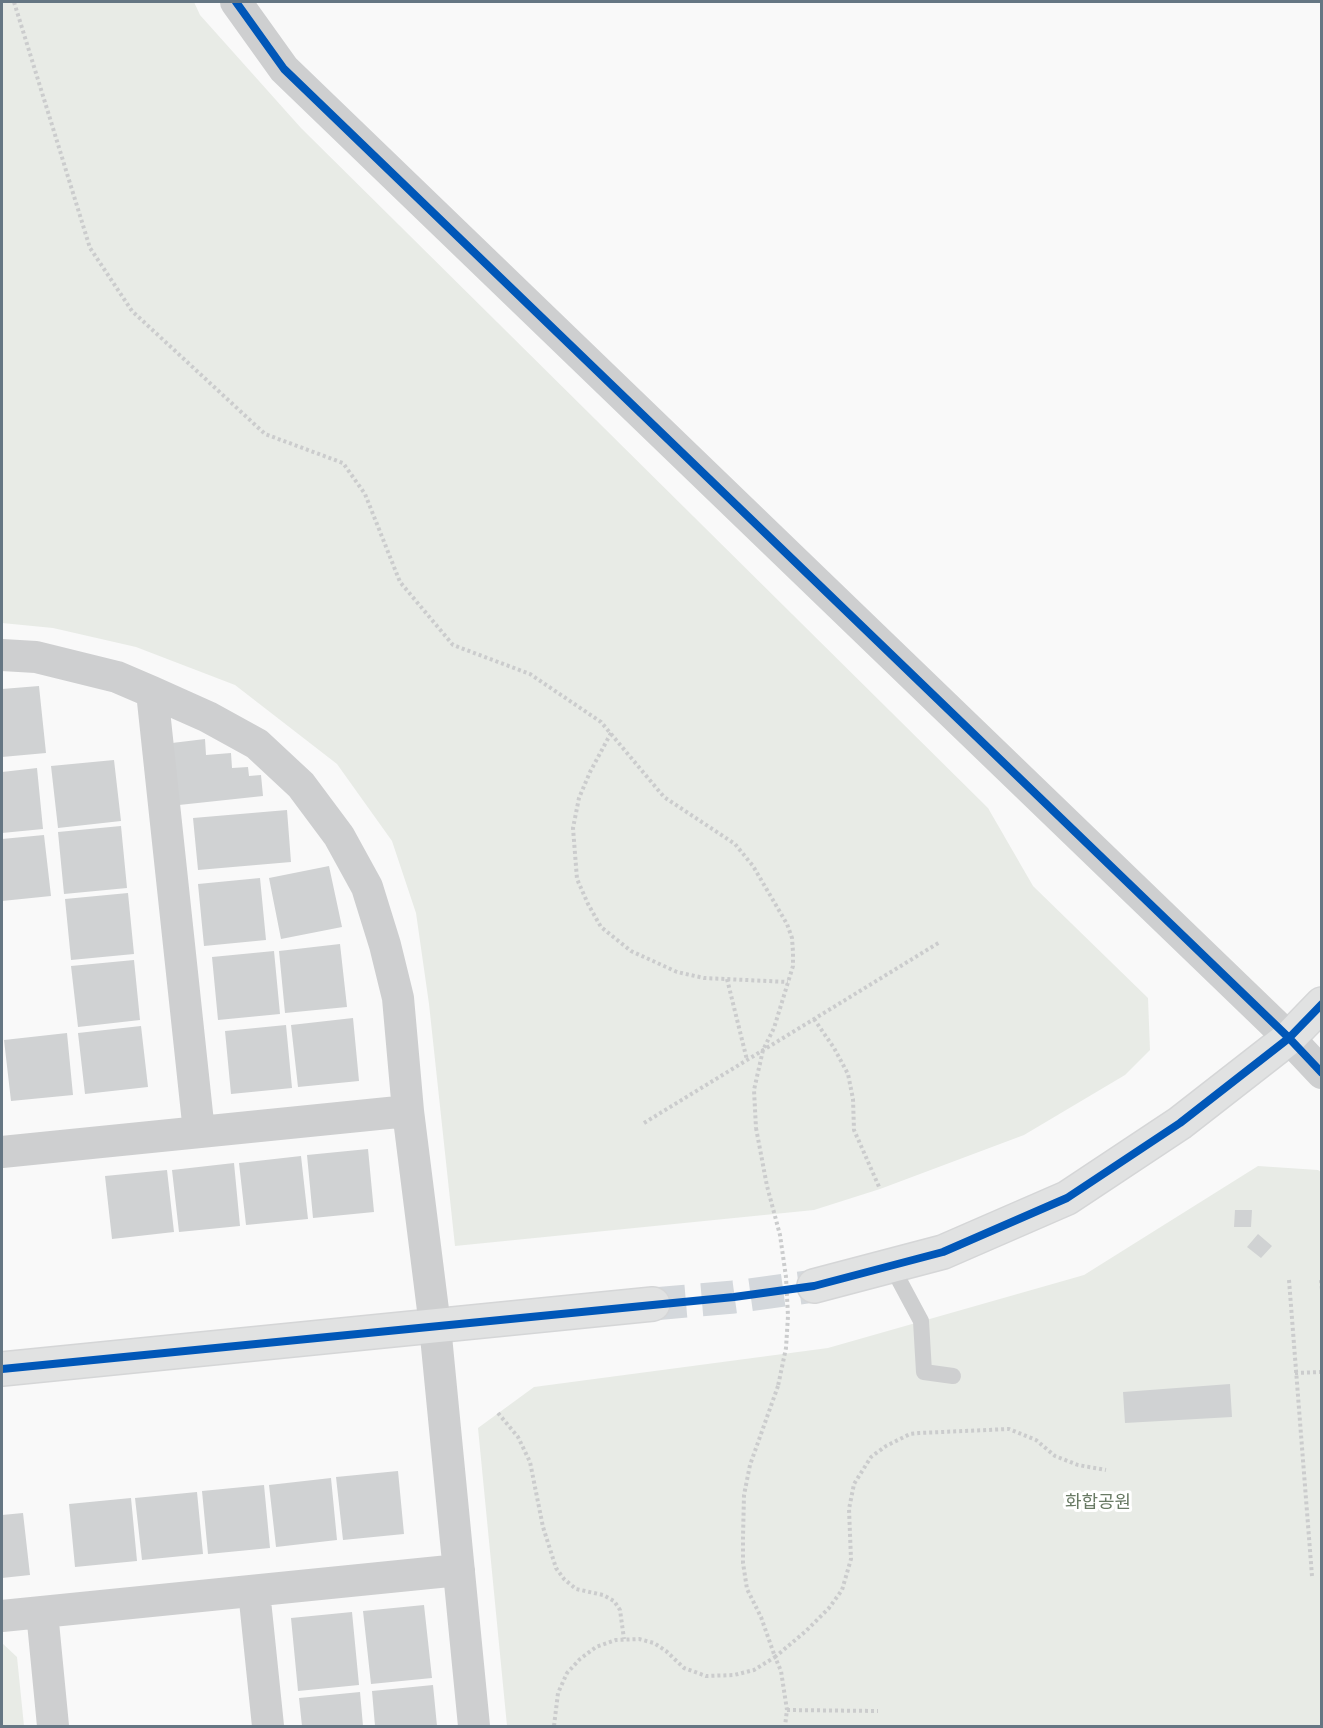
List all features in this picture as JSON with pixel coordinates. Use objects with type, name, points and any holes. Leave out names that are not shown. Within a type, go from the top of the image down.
[{"type":"street","points":[[236,2],[284,69],[1289,1038],[1322,1073]]},
{"type":"street","points":[[2,655],[36,657],[117,677],[208,717],[257,744],[301,785],[339,836],[367,886],[386,945],[398,998],[408,1111],[435,1326],[474,1726]]},
{"type":"street","points":[[152,692],[199,1132]]},
{"type":"street","points":[[813,1286],[943,1252],[1066,1198],[1179,1123],[1289,1038],[1322,1005]]},
{"type":"street","points":[[2,1152],[408,1111]]},
{"type":"street","points":[[2,1369],[653,1304]]},
{"type":"street","points":[[2,1616],[459,1570]]},
{"type":"street","points":[[254,1591],[268,1726]]},
{"type":"street","points":[[42,1612],[53,1726]]},
{"type":"lane","points":[[891,1266],[921,1321],[924,1372],[953,1376]]},
{"type":"path","points":[[14,2],[90,248],[132,311],[265,434],[342,463],[365,494],[400,582],[453,645],[530,674],[601,722],[664,797],[735,844],[753,866],[780,910],[792,938],[793,966],[774,1028],[763,1050],[754,1090],[756,1128],[766,1186],[780,1235],[786,1277],[788,1316],[786,1348],[778,1386],[750,1465],[744,1495],[743,1563],[747,1588],[761,1617],[781,1671],[787,1710],[785,1726]]},
{"type":"path","points":[[611,733],[579,798],[573,828],[577,879],[601,927],[631,951],[677,972],[704,978],[788,982]]},
{"type":"path","points":[[644,1123],[940,942]]},
{"type":"path","points":[[727,979],[747,1060]]},
{"type":"path","points":[[814,1019],[848,1074],[854,1130],[880,1189]]},
{"type":"path","points":[[1288,1280],[1312,1576]]},
{"type":"path","points":[[1321,1280],[1322,1290]]},
{"type":"path","points":[[1295,1373],[1322,1372]]},
{"type":"path","points":[[498,1413],[518,1437],[530,1462],[543,1527],[556,1568],[576,1589],[603,1595],[614,1601],[620,1610],[624,1640]]},
{"type":"path","points":[[554,1726],[558,1693],[567,1673],[596,1647],[616,1640],[639,1639],[654,1643],[666,1650],[684,1668],[706,1676],[734,1675],[754,1670],[775,1657],[821,1616],[842,1590],[851,1559],[849,1509],[854,1484],[871,1457],[886,1446],[910,1434],[1009,1429],[1035,1440],[1054,1456],[1078,1465],[1106,1470]]},
{"type":"path","points":[[787,1710],[878,1711]]},
{"type":"green space","points":[[2,2],[194,2],[200,15],[301,128],[988,808],[1033,886],[1148,998],[1150,1050],[1125,1075],[1024,1135],[880,1189],[814,1210],[455,1246],[429,1004],[416,913],[392,841],[337,764],[235,685],[136,647],[53,628],[2,623]]},
{"type":"green space","name":"화합공원","points":[[1258,1166],[1318,1170],[1322,1173],[1321,1726],[507,1726],[478,1428],[534,1387],[828,1348],[1084,1275]]},
{"type":"green space","points":[[2,1643],[17,1657],[24,1726],[2,1726]]},
{"type":"building","points":[[39,686],[46,753],[2,757],[2,689]]},
{"type":"building","points":[[205,739],[206,755],[231,753],[232,768],[248,767],[249,776],[261,775],[263,796],[179,805],[172,743]]},
{"type":"building","points":[[114,760],[121,821],[58,828],[51,766]]},
{"type":"building","points":[[37,768],[43,829],[2,833],[2,772]]},
{"type":"building","points":[[287,810],[291,862],[198,870],[193,818]]},
{"type":"building","points":[[121,826],[127,888],[64,894],[58,832]]},
{"type":"building","points":[[44,835],[51,896],[2,901],[2,839]]},
{"type":"building","points":[[329,866],[342,927],[281,939],[269,878]]},
{"type":"building","points":[[260,878],[266,940],[204,946],[198,884]]},
{"type":"building","points":[[128,893],[134,954],[71,960],[65,899]]},
{"type":"building","points":[[340,944],[347,1007],[285,1013],[279,951]]},
{"type":"building","points":[[274,951],[280,1014],[218,1020],[212,957]]},
{"type":"building","points":[[134,960],[140,1020],[78,1027],[71,966]]},
{"type":"building","points":[[353,1018],[359,1081],[298,1087],[291,1025]]},
{"type":"building","points":[[286,1025],[292,1088],[231,1094],[225,1031]]},
{"type":"building","points":[[141,1026],[148,1087],[85,1094],[78,1033]]},
{"type":"building","points":[[67,1033],[73,1095],[11,1101],[4,1040]]},
{"type":"building","points":[[368,1149],[374,1212],[313,1218],[307,1155]]},
{"type":"building","points":[[301,1156],[308,1219],[246,1225],[239,1163]]},
{"type":"building","points":[[234,1163],[240,1226],[179,1232],[172,1170]]},
{"type":"building","points":[[167,1170],[174,1232],[112,1239],[105,1176]]},
{"type":"building","points":[[1235,1210],[1252,1210],[1251,1227],[1234,1227]]},
{"type":"building","points":[[1258,1234],[1272,1246],[1261,1258],[1247,1247]]},
{"type":"building","points":[[1230,1384],[1232,1417],[1125,1423],[1123,1392]]},
{"type":"building","points":[[398,1471],[404,1534],[343,1540],[336,1477]]},
{"type":"building","points":[[331,1478],[337,1540],[276,1547],[269,1485]]},
{"type":"building","points":[[264,1485],[270,1548],[208,1554],[202,1491]]},
{"type":"building","points":[[197,1492],[203,1554],[142,1560],[135,1498]]},
{"type":"building","points":[[131,1498],[137,1561],[75,1567],[69,1504]]},
{"type":"building","points":[[23,1513],[30,1575],[2,1578],[2,1515]]},
{"type":"building","points":[[424,1605],[432,1678],[371,1684],[363,1611]]},
{"type":"building","points":[[352,1612],[359,1685],[298,1691],[291,1618]]},
{"type":"building","points":[[433,1685],[437,1726],[375,1726],[372,1691]]},
{"type":"building","points":[[360,1692],[363,1726],[302,1726],[299,1698]]},
{"type":"tunnel","points":[[653,1304],[734,1297],[814,1286]]},
{"type":"cycle path","points":[[236,2],[284,69],[1289,1038],[1322,1073]]},
{"type":"cycle path","points":[[2,1369],[734,1297],[814,1286],[943,1252],[1067,1198],[1180,1123],[1289,1038],[1322,1004]]}]
